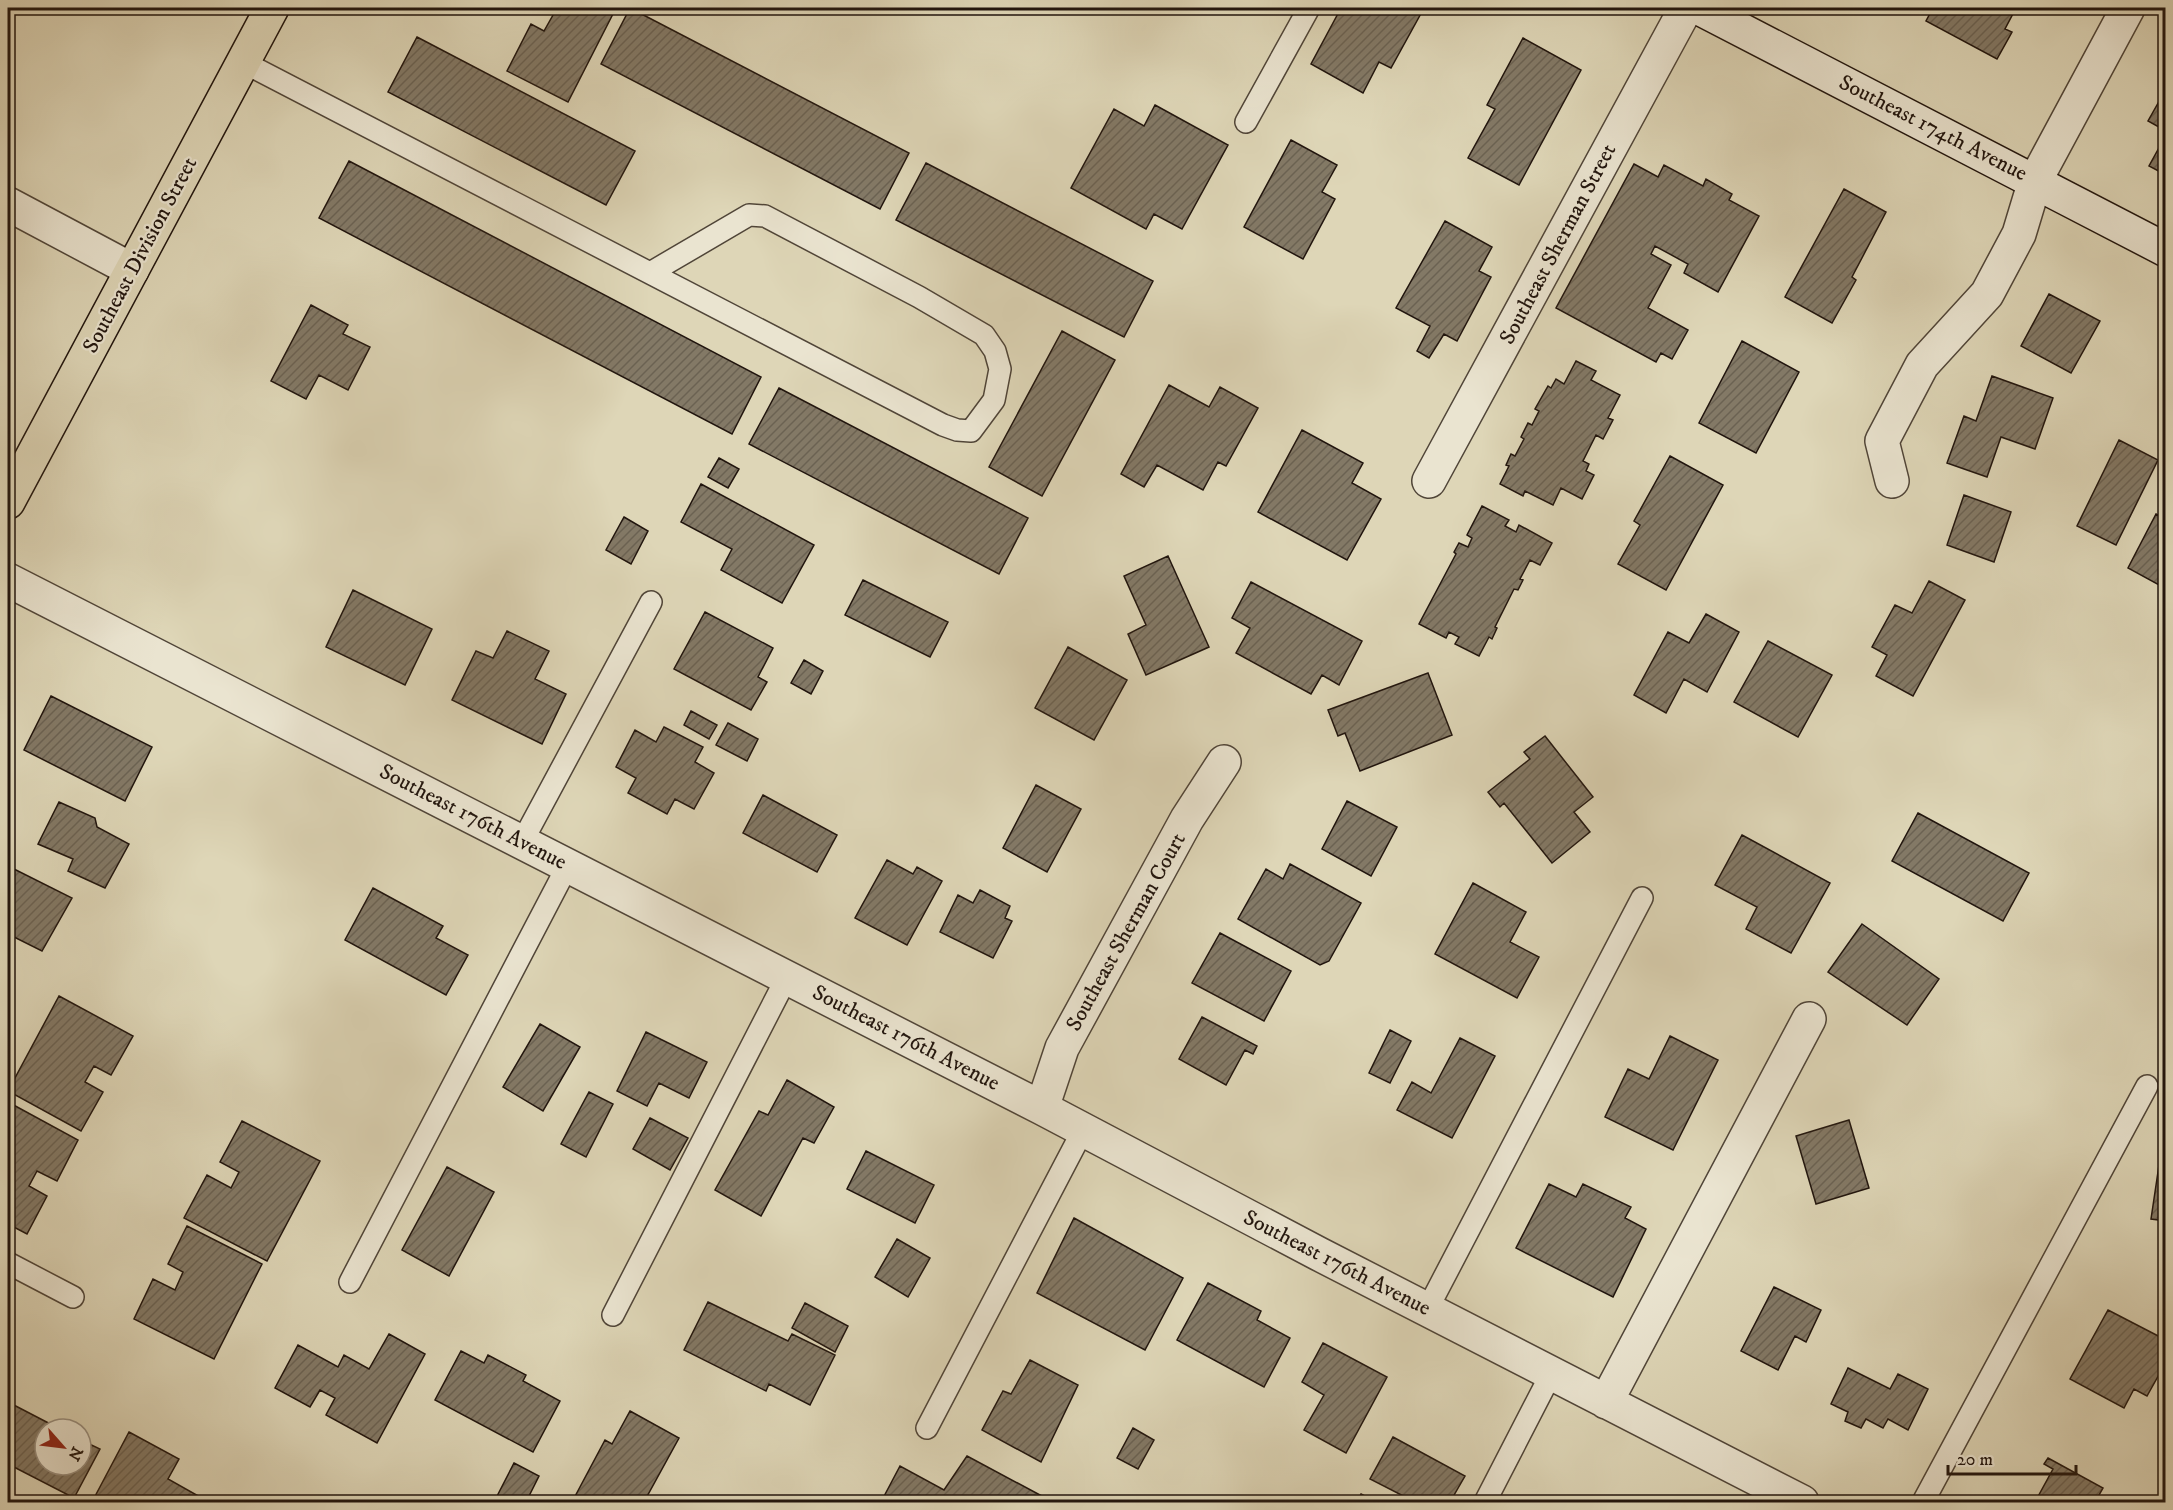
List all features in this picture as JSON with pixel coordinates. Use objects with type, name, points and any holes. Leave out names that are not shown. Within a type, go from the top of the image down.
[{"type":"main road","name":"Southeast Division Street","points":[[8,502],[272,8]]},
{"type":"street","name":"Southeast Sherman Street","points":[[1429,481],[1686,8]]},
{"type":"street","name":"Southeast 174th Avenue","points":[[1699,8],[2166,250]]},
{"type":"street","points":[[1892,481],[1882,441],[1922,365],[1987,294],[2019,234],[2036,181],[2128,8]]},
{"type":"street","points":[[8,204],[132,270]]},
{"type":"street","name":"Southeast 176th Avenue","points":[[8,580],[1042,1108],[1802,1503]]},
{"type":"street","name":"Southeast Sherman Court","points":[[1042,1108],[1062,1048],[1187,819],[1224,762]]},
{"type":"street","points":[[1606,1402],[1809,1019]]},
{"type":"lane","points":[[1246,122],[1309,8]]},
{"type":"lane","points":[[243,62],[651,273],[957,430],[971,431],[994,400],[1000,369],[995,351],[984,335],[919,297],[765,216],[749,215],[651,273]]},
{"type":"lane","points":[[522,842],[651,602]]},
{"type":"lane","points":[[350,1282],[568,865]]},
{"type":"lane","points":[[1427,1310],[1642,898]]},
{"type":"lane","points":[[613,1315],[787,977]]},
{"type":"lane","points":[[1923,1503],[2147,1086]]},
{"type":"lane","points":[[927,1428],[1083,1130]]},
{"type":"lane","points":[[8,1263],[73,1297]]},
{"type":"lane","points":[[1485,1503],[1551,1374]]},
{"type":"building","points":[[557,8],[616,8],[568,102],[507,71],[531,24],[544,31]]},
{"type":"building","points":[[630,8],[909,153],[880,209],[601,64]]},
{"type":"building","points":[[1341,8],[1424,8],[1391,68],[1379,62],[1363,93],[1311,64]]},
{"type":"building","points":[[1933,8],[2016,8],[2005,29],[2012,32],[1997,59],[1926,21]]},
{"type":"building","points":[[417,37],[635,151],[606,205],[388,92]]},
{"type":"building","points":[[1523,38],[1581,70],[1519,185],[1468,158],[1495,109],[1487,105]]},
{"type":"building","points":[[2166,89],[2166,131],[2148,121]]},
{"type":"building","points":[[1155,105],[1228,145],[1182,229],[1154,214],[1146,229],[1071,188],[1114,109],[1144,126]]},
{"type":"building","points":[[2166,135],[2166,175],[2149,166]]},
{"type":"building","points":[[1291,140],[1337,165],[1322,192],[1335,199],[1303,259],[1244,227]]},
{"type":"building","points":[[349,161],[761,377],[732,434],[319,218]]},
{"type":"building","points":[[926,163],[1153,281],[1124,337],[896,220]]},
{"type":"building","points":[[1634,164],[1658,177],[1664,165],[1703,186],[1706,179],[1732,194],[1729,200],[1759,216],[1718,292],[1684,273],[1688,264],[1655,246],[1651,254],[1671,265],[1648,308],[1688,330],[1672,359],[1661,353],[1656,362],[1556,308]]},
{"type":"building","points":[[1844,189],[1886,212],[1852,277],[1856,280],[1832,323],[1785,297]]},
{"type":"building","points":[[1445,221],[1492,247],[1479,271],[1491,277],[1457,341],[1444,334],[1429,358],[1417,351],[1430,326],[1396,308]]},
{"type":"building","points":[[2049,294],[2100,321],[2071,373],[2021,346]]},
{"type":"building","points":[[311,305],[348,325],[343,334],[370,347],[348,390],[319,375],[306,399],[271,381]]},
{"type":"building","points":[[1062,331],[1115,360],[1042,496],[989,467]]},
{"type":"building","points":[[1742,341],[1799,372],[1756,453],[1699,423]]},
{"type":"building","points":[[1576,361],[1596,371],[1591,380],[1620,395],[1608,418],[1613,420],[1603,439],[1596,435],[1583,461],[1589,464],[1586,471],[1594,475],[1582,499],[1561,488],[1553,505],[1525,491],[1523,496],[1500,484],[1509,466],[1506,465],[1511,454],[1515,456],[1524,439],[1521,437],[1528,423],[1532,425],[1539,411],[1535,409],[1548,386],[1551,388],[1556,379],[1564,384]]},
{"type":"building","points":[[1992,376],[2053,398],[2035,449],[2001,437],[1987,477],[1947,463],[1964,416],[1976,421]]},
{"type":"building","points":[[1169,385],[1209,407],[1220,387],[1258,408],[1226,466],[1218,462],[1203,490],[1157,465],[1144,487],[1121,474]]},
{"type":"building","points":[[779,388],[1028,518],[999,574],[749,444]]},
{"type":"building","points":[[1302,430],[1363,463],[1352,483],[1381,499],[1347,560],[1258,512]]},
{"type":"building","points":[[2119,440],[2158,460],[2116,545],[2077,526]]},
{"type":"building","points":[[1670,456],[1723,485],[1666,590],[1618,564],[1640,525],[1634,521]]},
{"type":"building","points":[[719,458],[739,469],[728,488],[708,477]]},
{"type":"building","points":[[701,484],[814,545],[782,603],[721,570],[732,549],[681,522]]},
{"type":"building","points":[[1964,495],[2011,512],[1994,562],[1947,545]]},
{"type":"building","points":[[1482,506],[1509,520],[1505,526],[1516,532],[1519,525],[1552,543],[1540,565],[1530,560],[1520,579],[1523,580],[1518,590],[1514,589],[1495,627],[1497,628],[1492,639],[1489,637],[1479,656],[1455,644],[1459,637],[1449,632],[1446,638],[1419,624],[1456,554],[1454,552],[1459,543],[1468,547],[1472,538],[1467,535]]},
{"type":"building","points":[[2156,514],[2166,519],[2166,581],[2159,585],[2128,568]]},
{"type":"building","points":[[624,517],[648,531],[631,564],[606,550]]},
{"type":"building","points":[[1168,556],[1209,647],[1146,675],[1128,634],[1146,625],[1124,576]]},
{"type":"building","points":[[863,580],[948,622],[930,657],[845,615]]},
{"type":"building","points":[[1929,581],[1965,600],[1913,696],[1876,676],[1887,655],[1872,647],[1895,605],[1912,613]]},
{"type":"building","points":[[1251,582],[1362,641],[1339,685],[1322,675],[1311,694],[1236,653],[1250,628],[1232,618]]},
{"type":"building","points":[[353,590],[432,629],[405,685],[326,647]]},
{"type":"building","points":[[705,612],[773,648],[758,677],[767,682],[751,710],[674,669]]},
{"type":"building","points":[[1706,614],[1739,632],[1707,692],[1684,679],[1666,713],[1634,695],[1668,632],[1689,643]]},
{"type":"building","points":[[507,631],[549,651],[535,679],[566,694],[542,744],[452,700],[476,651],[493,658]]},
{"type":"building","points":[[1768,641],[1832,675],[1798,737],[1734,702]]},
{"type":"building","points":[[1068,647],[1127,680],[1094,740],[1035,708]]},
{"type":"building","points":[[804,660],[823,671],[811,694],[791,683]]},
{"type":"building","points":[[1428,673],[1452,735],[1360,771],[1345,733],[1338,736],[1328,710]]},
{"type":"building","points":[[51,696],[152,747],[125,801],[24,750]]},
{"type":"building","points":[[691,711],[717,725],[709,739],[684,725]]},
{"type":"building","points":[[728,723],[758,739],[747,761],[716,745]]},
{"type":"building","points":[[664,727],[703,747],[695,762],[714,773],[694,809],[675,799],[667,814],[628,793],[636,778],[616,767],[635,730],[656,742]]},
{"type":"building","points":[[1545,736],[1593,797],[1574,812],[1590,832],[1552,863],[1504,803],[1500,807],[1488,792],[1530,759],[1524,752]]},
{"type":"building","points":[[1036,785],[1081,809],[1047,872],[1003,848]]},
{"type":"building","points":[[763,795],[837,835],[817,872],[743,833]]},
{"type":"building","points":[[1347,801],[1397,827],[1371,876],[1322,849]]},
{"type":"building","points":[[59,802],[95,818],[97,827],[129,844],[105,888],[68,871],[73,859],[38,844]]},
{"type":"building","points":[[1918,813],[2029,873],[2003,921],[1892,861]]},
{"type":"building","points":[[1742,835],[1830,883],[1791,953],[1746,929],[1757,907],[1715,885]]},
{"type":"building","points":[[887,860],[913,874],[917,867],[942,881],[907,945],[855,918]]},
{"type":"building","points":[[1290,864],[1361,903],[1329,961],[1320,965],[1238,919],[1266,869],[1283,879]]},
{"type":"building","points":[[8,866],[72,898],[42,951],[8,934]]},
{"type":"building","points":[[1473,883],[1526,912],[1510,942],[1539,957],[1517,998],[1435,954]]},
{"type":"building","points":[[373,888],[443,926],[436,938],[468,955],[446,995],[345,940]]},
{"type":"building","points":[[980,890],[1010,906],[1005,918],[1012,921],[993,958],[940,932],[958,895],[973,903]]},
{"type":"building","points":[[1862,924],[1939,979],[1907,1025],[1828,972]]},
{"type":"building","points":[[1220,933],[1291,971],[1264,1021],[1192,983]]},
{"type":"building","points":[[59,996],[133,1036],[111,1075],[94,1066],[85,1082],[103,1092],[81,1131],[8,1091]]},
{"type":"building","points":[[1202,1017],[1257,1046],[1253,1054],[1245,1050],[1226,1085],[1179,1059]]},
{"type":"building","points":[[540,1024],[580,1047],[543,1111],[503,1087]]},
{"type":"building","points":[[1390,1030],[1411,1041],[1390,1083],[1369,1073]]},
{"type":"building","points":[[646,1032],[707,1062],[689,1098],[659,1083],[647,1106],[617,1091]]},
{"type":"building","points":[[1670,1036],[1718,1060],[1673,1150],[1605,1117],[1628,1069],[1649,1079]]},
{"type":"building","points":[[1460,1038],[1495,1056],[1452,1138],[1397,1110],[1412,1082],[1431,1093]]},
{"type":"building","points":[[787,1080],[834,1107],[814,1143],[803,1138],[761,1216],[715,1190],[759,1111],[768,1115]]},
{"type":"building","points":[[589,1092],[613,1104],[586,1157],[561,1144]]},
{"type":"building","points":[[8,1102],[78,1140],[57,1181],[37,1171],[29,1186],[47,1196],[27,1234],[8,1224]]},
{"type":"building","points":[[650,1118],[688,1138],[670,1170],[633,1149]]},
{"type":"building","points":[[1849,1120],[1869,1188],[1816,1204],[1796,1136]]},
{"type":"building","points":[[242,1121],[320,1161],[267,1261],[184,1218],[207,1175],[231,1188],[239,1172],[220,1162]]},
{"type":"building","points":[[866,1151],[934,1185],[915,1223],[847,1189]]},
{"type":"building","points":[[2159,1165],[2166,1166],[2166,1221],[2151,1219]]},
{"type":"building","points":[[447,1167],[494,1192],[449,1276],[402,1250]]},
{"type":"building","points":[[1549,1184],[1576,1197],[1583,1184],[1631,1207],[1625,1218],[1646,1229],[1613,1297],[1516,1248]]},
{"type":"building","points":[[1074,1218],[1183,1278],[1145,1350],[1037,1293]]},
{"type":"building","points":[[187,1226],[262,1264],[214,1359],[134,1319],[153,1279],[175,1290],[183,1272],[168,1264]]},
{"type":"building","points":[[897,1239],[930,1258],[908,1297],[875,1277]]},
{"type":"building","points":[[1208,1283],[1261,1311],[1257,1320],[1290,1338],[1264,1387],[1177,1340]]},
{"type":"building","points":[[1774,1287],[1821,1310],[1806,1342],[1795,1336],[1778,1370],[1741,1351]]},
{"type":"building","points":[[708,1302],[788,1341],[792,1334],[835,1355],[810,1405],[769,1384],[766,1391],[684,1350]]},
{"type":"building","points":[[805,1303],[848,1326],[835,1352],[792,1328]]},
{"type":"building","points":[[2108,1310],[2166,1340],[2166,1362],[2147,1396],[2134,1389],[2124,1408],[2070,1379]]},
{"type":"building","points":[[389,1334],[425,1354],[377,1443],[326,1415],[335,1398],[320,1390],[310,1407],[275,1388],[298,1345],[338,1367],[344,1355],[369,1369]]},
{"type":"building","points":[[1323,1343],[1387,1377],[1346,1453],[1304,1430],[1324,1395],[1302,1382]]},
{"type":"building","points":[[461,1351],[484,1363],[488,1355],[526,1375],[523,1381],[560,1401],[533,1452],[435,1400]]},
{"type":"building","points":[[1030,1360],[1078,1385],[1041,1462],[982,1430],[1003,1391],[1011,1394]]},
{"type":"building","points":[[1848,1368],[1890,1389],[1898,1374],[1928,1389],[1908,1430],[1888,1419],[1883,1428],[1866,1419],[1861,1428],[1845,1421],[1848,1412],[1831,1404]]},
{"type":"building","points":[[8,1402],[37,1417],[33,1417],[33,1477],[8,1464]]},
{"type":"building","points":[[630,1411],[679,1438],[645,1500],[638,1497],[635,1502],[572,1502],[605,1440],[612,1444]]},
{"type":"building","points":[[1133,1428],[1154,1440],[1138,1469],[1117,1458]]},
{"type":"building","points":[[129,1432],[179,1459],[168,1479],[209,1502],[92,1502]]},
{"type":"building","points":[[1393,1437],[1465,1476],[1450,1502],[1415,1502],[1370,1479]]},
{"type":"building","points":[[93,1446],[100,1449],[93,1462]]},
{"type":"building","points":[[967,1456],[1053,1502],[881,1502],[900,1466],[944,1490]]},
{"type":"building","points":[[2048,1458],[2103,1488],[2095,1502],[2035,1502],[2053,1469],[2044,1464]]},
{"type":"building","points":[[514,1463],[539,1476],[526,1502],[494,1502]]},
{"type":"building","points":[[33,1477],[85,1477],[74,1498]]},
{"type":"building","points":[[1361,1494],[1376,1502],[1357,1502]]}]
